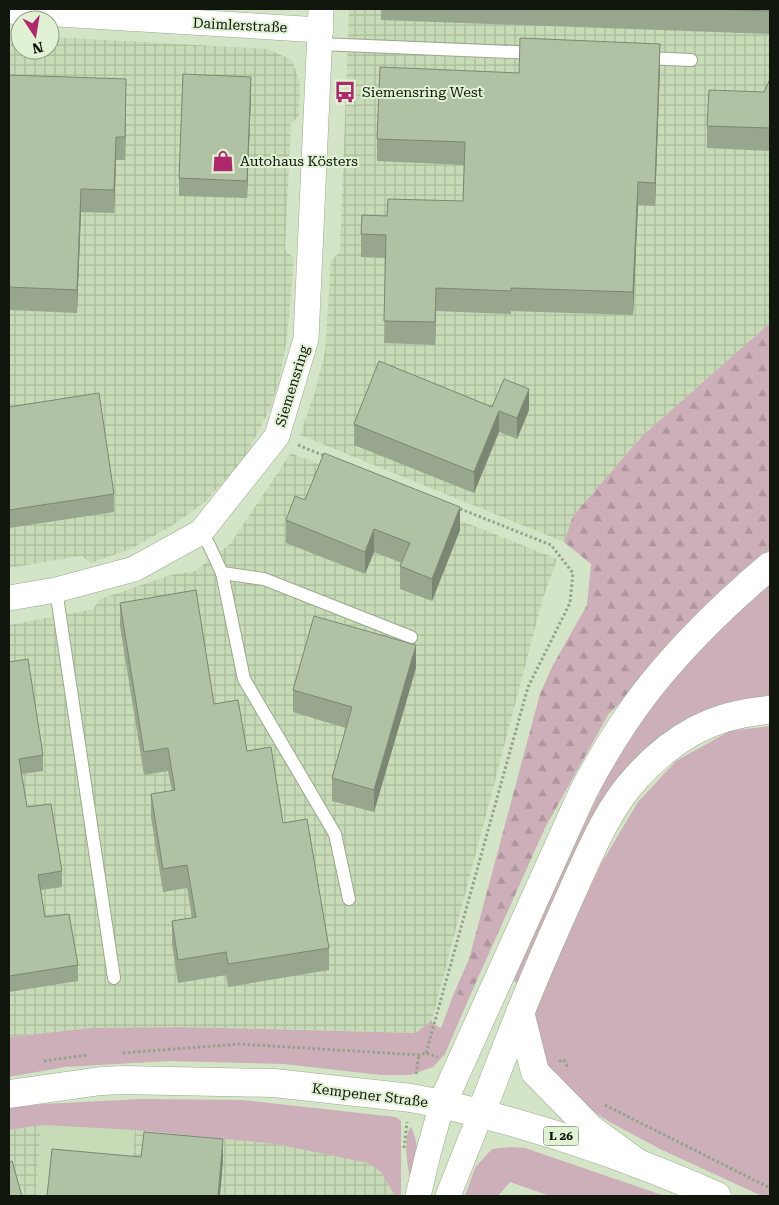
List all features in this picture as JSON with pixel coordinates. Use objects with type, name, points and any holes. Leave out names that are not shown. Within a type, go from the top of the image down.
[{"type":"main road","points":[[442,1104],[583,792],[599,762],[632,712],[670,662],[710,620],[770,566]]},
{"type":"main road","points":[[481,1113],[520,1012],[559,922],[599,835],[627,789],[666,750],[689,733],[716,720],[738,714],[770,710]]},
{"type":"main road","points":[[520,1012],[535,1072],[591,1130],[639,1164]]},
{"type":"main road","name":"Kempener Straße","points":[[9,1094],[101,1081],[123,1080],[274,1083],[411,1098],[481,1113],[554,1134],[639,1164],[717,1196]]},
{"type":"street","name":"Daimlerstraße","points":[[9,12],[321,27]]},
{"type":"street","name":"Siemensring","points":[[9,598],[56,590],[134,569],[201,532],[277,436],[306,339],[321,27]]},
{"type":"street","points":[[418,1196],[442,1104]]},
{"type":"street","points":[[448,1196],[481,1113]]},
{"type":"lane","points":[[321,27],[545,54]]},
{"type":"lane","points":[[632,58],[691,60]]},
{"type":"lane","points":[[201,532],[222,573],[244,679],[335,834],[349,899]]},
{"type":"lane","points":[[222,573],[264,579],[411,637]]},
{"type":"lane","points":[[56,590],[114,978]]},
{"type":"path","points":[[277,436],[328,457]]},
{"type":"path","points":[[115,1053],[239,1044],[419,1055],[427,1052],[528,686],[570,603],[573,573],[550,545],[458,508]]},
{"type":"path","points":[[38,1062],[96,1055]]},
{"type":"path","points":[[535,1072],[554,1061],[564,1060],[573,1074]]},
{"type":"path","points":[[602,1104],[770,1188]]},
{"type":"shaded area","points":[[349,9],[770,9],[770,323],[642,436],[573,516],[564,542],[300,435],[315,392],[325,352],[331,260],[340,252]]},
{"type":"shaded area","points":[[9,34],[10,60],[60,60],[60,38],[268,49],[292,60],[300,84],[299,116],[291,124],[285,250],[294,258],[287,338],[279,381],[270,409],[243,460],[205,502],[170,527],[131,549],[91,563],[81,556],[9,568]]},
{"type":"shaded area","points":[[291,453],[557,559],[543,598],[432,1020],[416,1033],[181,1027],[91,1028],[9,1037],[9,625],[93,609],[100,599],[171,575],[195,571],[231,543]]},
{"type":"shaded area","points":[[41,1125],[135,1130],[129,1196],[36,1196]]},
{"type":"shaded area","points":[[41,1125],[36,1196],[9,1196],[9,1130]]},
{"type":"shaded area","points":[[135,1130],[276,1144],[368,1163],[380,1171],[395,1196],[129,1196]]},
{"type":"green space","points":[[770,323],[770,549],[608,715],[545,828],[469,998],[454,993],[469,959],[540,694],[553,665],[587,605],[591,564],[564,542],[573,516],[642,436]]},
{"type":"green space","points":[[770,575],[770,703],[658,747],[522,986],[512,980],[533,929],[608,775],[650,702]]},
{"type":"green space","points":[[770,726],[770,1196],[762,1196],[660,1149],[608,1121],[559,1089],[546,1074],[533,1029],[536,1011],[542,994],[569,932],[601,864],[638,802],[676,761],[730,731]]},
{"type":"green space","points":[[454,993],[469,998],[445,1054],[433,1067],[410,1075],[381,1075],[284,1064],[169,1061],[65,1067],[9,1077],[9,1037],[91,1028],[181,1027],[416,1033],[432,1020],[432,1023],[441,1028]]},
{"type":"green space","points":[[142,1099],[243,1100],[396,1117],[401,1121],[401,1196],[395,1196],[380,1171],[368,1163],[276,1144],[135,1130],[41,1125],[9,1130],[9,1108],[43,1104]]},
{"type":"green space","points":[[411,1127],[417,1148],[411,1182],[406,1145],[408,1131]]},
{"type":"green space","points":[[525,1148],[665,1196],[550,1196],[510,1182],[498,1196],[465,1196],[475,1168],[480,1162],[492,1149]]},
{"type":"building","points":[[707,9],[770,9],[770,11]]},
{"type":"building","points":[[520,38],[660,44],[655,183],[638,182],[633,292],[511,288],[511,291],[436,288],[435,322],[384,321],[386,235],[361,234],[362,215],[387,216],[388,199],[463,201],[465,142],[377,139],[380,67],[519,73]]},
{"type":"building","points":[[183,74],[251,77],[247,181],[179,178]]},
{"type":"building","points":[[9,75],[126,79],[125,137],[116,137],[114,190],[81,189],[77,290],[9,287]]},
{"type":"building","points":[[770,79],[770,128],[707,126],[709,90],[764,92]]},
{"type":"building","points":[[379,361],[492,407],[504,379],[529,389],[517,418],[499,411],[474,472],[354,424]]},
{"type":"building","points":[[99,393],[114,494],[9,510],[9,407]]},
{"type":"building","points":[[324,453],[460,507],[432,579],[400,566],[410,543],[374,529],[365,552],[286,520],[295,496],[305,500]]},
{"type":"building","points":[[196,590],[214,704],[238,700],[247,751],[271,747],[283,823],[307,819],[329,948],[228,964],[226,952],[178,960],[172,921],[196,917],[187,865],[163,869],[151,794],[175,790],[168,748],[144,752],[120,603]]},
{"type":"building","points":[[314,616],[416,645],[374,790],[332,778],[352,707],[293,690]]},
{"type":"building","points":[[28,659],[43,755],[19,759],[27,807],[51,804],[62,871],[38,875],[45,917],[69,914],[78,965],[9,976],[9,662]]},
{"type":"building","points":[[144,1132],[223,1139],[218,1196],[47,1196],[52,1149],[141,1157]]},
{"type":"building","points":[[12,1161],[22,1196],[9,1196],[9,1162]]},
{"type":"place","name":"Siemensring West","points":[[345,92]]},
{"type":"place","name":"Autohaus Kösters","points":[[223,161]]}]
